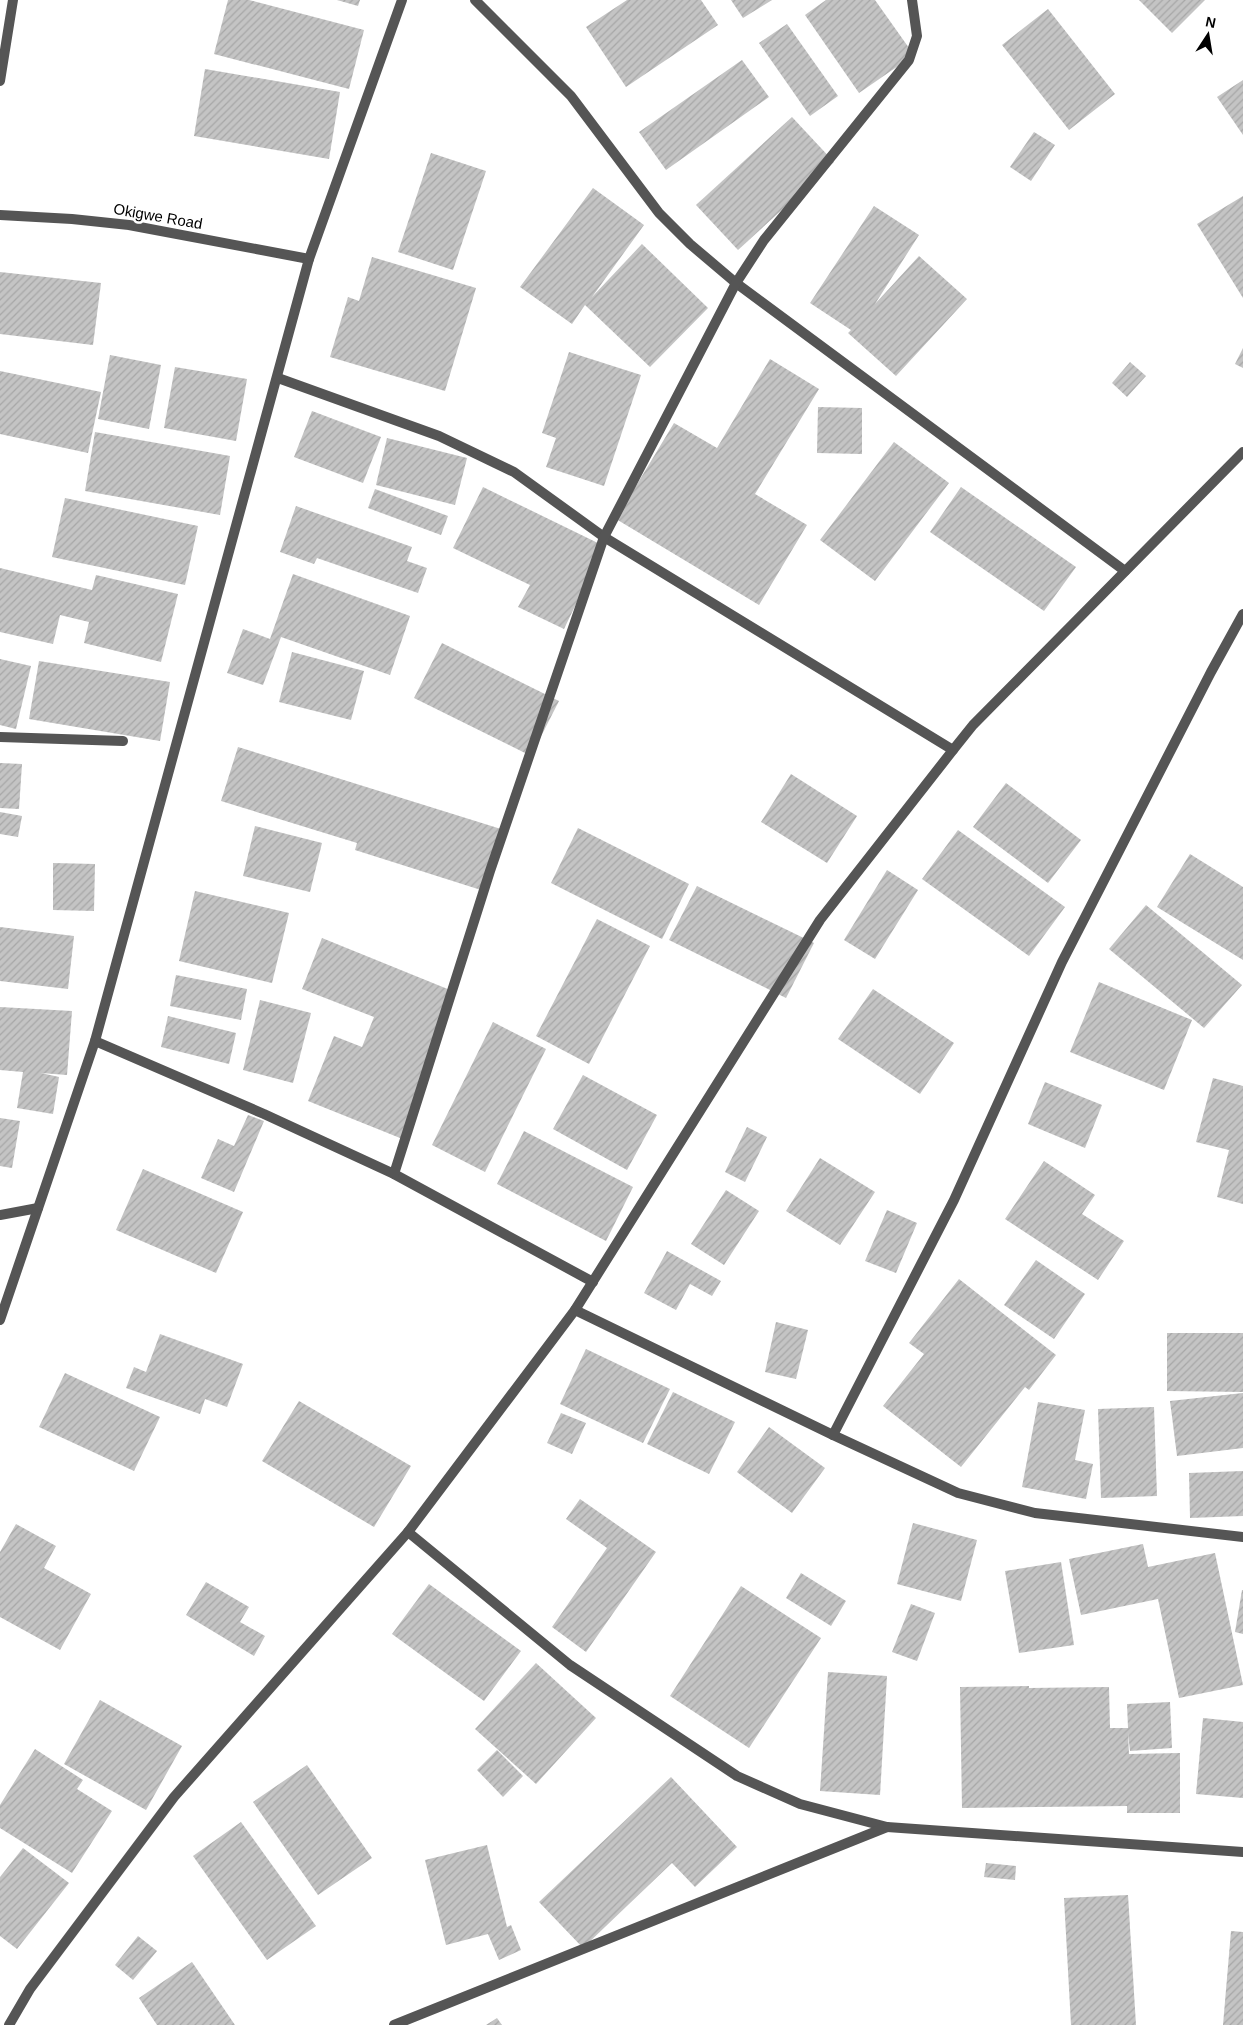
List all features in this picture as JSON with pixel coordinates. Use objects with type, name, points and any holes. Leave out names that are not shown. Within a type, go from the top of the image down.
[{"type":"street","points":[[0,81],[13,0]]},
{"type":"street","points":[[0,1320],[95,1041],[278,378],[309,259],[402,0]]},
{"type":"street","points":[[475,0],[571,96],[659,213],[690,244],[736,283],[1125,571]]},
{"type":"street","points":[[394,1174],[490,871],[604,537],[736,283],[764,240],[909,60],[917,36],[912,0]]},
{"type":"street","name":"Okigwe Road","points":[[0,215],[72,219],[129,225],[309,259]]},
{"type":"street","points":[[278,378],[439,436],[514,472],[604,537],[954,750]]},
{"type":"street","points":[[9,2025],[30,1989],[174,1798],[408,1532],[575,1310],[820,920],[973,725],[1243,452]]},
{"type":"street","points":[[833,1436],[954,1200],[1062,962],[1206,681],[1243,614]]},
{"type":"street","points":[[0,737],[124,741]]},
{"type":"street","points":[[95,1041],[264,1114],[394,1174],[593,1282]]},
{"type":"street","points":[[0,1215],[38,1208]]},
{"type":"street","points":[[575,1310],[833,1436],[958,1493],[1035,1513],[1243,1537]]},
{"type":"street","points":[[408,1532],[570,1665],[736,1776],[800,1804],[887,1827],[1243,1852]]},
{"type":"street","points":[[394,2025],[887,1827]]},
{"type":"building","points":[[228,0],[249,0],[364,30],[349,89],[214,54]]},
{"type":"building","points":[[337,0],[360,0],[358,6]]},
{"type":"building","points":[[627,0],[701,0],[718,25],[626,87],[586,27]]},
{"type":"building","points":[[731,0],[772,0],[743,18]]},
{"type":"building","points":[[826,0],[875,0],[914,55],[859,93],[805,15]]},
{"type":"building","points":[[1139,0],[1205,0],[1172,33]]},
{"type":"building","points":[[1048,9],[1115,94],[1069,130],[1002,45]]},
{"type":"building","points":[[787,24],[838,96],[810,116],[759,43]]},
{"type":"building","points":[[742,60],[769,97],[666,170],[639,132]]},
{"type":"building","points":[[205,69],[340,92],[329,159],[194,136]]},
{"type":"building","points":[[1243,80],[1243,135],[1217,97]]},
{"type":"building","points":[[792,117],[834,162],[738,250],[696,205]]},
{"type":"building","points":[[1034,132],[1055,145],[1031,181],[1010,167]]},
{"type":"building","points":[[431,153],[486,171],[453,270],[398,252]]},
{"type":"building","points":[[593,188],[644,225],[592,297],[642,244],[708,308],[650,367],[585,305],[572,324],[520,287]]},
{"type":"building","points":[[1243,196],[1243,298],[1197,224]]},
{"type":"building","points":[[874,206],[919,235],[875,304],[919,256],[967,299],[896,376],[848,333],[851,330],[810,303]]},
{"type":"building","points":[[372,257],[476,288],[445,391],[330,357],[348,297],[359,301]]},
{"type":"building","points":[[0,272],[101,283],[93,345],[0,334]]},
{"type":"building","points":[[1243,348],[1243,368],[1235,364]]},
{"type":"building","points":[[569,352],[641,375],[604,486],[546,467],[556,438],[542,433]]},
{"type":"building","points":[[110,355],[161,365],[149,429],[98,419]]},
{"type":"building","points":[[770,359],[819,389],[755,494],[807,525],[759,605],[616,519],[674,423],[717,448]]},
{"type":"building","points":[[1130,362],[1146,376],[1127,397],[1112,383]]},
{"type":"building","points":[[175,367],[247,379],[236,441],[164,428]]},
{"type":"building","points":[[0,371],[101,392],[88,453],[0,434]]},
{"type":"building","points":[[818,407],[862,408],[862,454],[817,453]]},
{"type":"building","points":[[312,411],[381,437],[363,483],[294,457]]},
{"type":"building","points":[[95,432],[230,456],[220,515],[85,491]]},
{"type":"building","points":[[387,438],[467,458],[455,505],[376,485]]},
{"type":"building","points":[[894,442],[949,483],[875,581],[820,540]]},
{"type":"building","points":[[483,487],[604,546],[564,629],[518,607],[530,585],[453,548]]},
{"type":"building","points":[[961,487],[1076,567],[1044,611],[930,532]]},
{"type":"building","points":[[375,489],[448,516],[441,535],[368,508]]},
{"type":"building","points":[[65,498],[198,526],[185,585],[52,557]]},
{"type":"building","points":[[296,506],[412,547],[407,561],[427,568],[418,593],[317,558],[314,564],[280,552]]},
{"type":"building","points":[[0,568],[92,590],[96,575],[178,594],[161,662],[84,643],[89,622],[60,615],[53,644],[0,632]]},
{"type":"building","points":[[293,574],[410,616],[390,675],[281,637],[263,685],[227,673],[243,629],[270,639]]},
{"type":"building","points":[[442,643],[559,701],[531,756],[414,698]]},
{"type":"building","points":[[292,652],[364,671],[351,720],[279,702]]},
{"type":"building","points":[[0,659],[31,666],[16,729],[0,725]]},
{"type":"building","points":[[39,661],[170,682],[160,741],[29,719]]},
{"type":"building","points":[[238,747],[501,829],[481,890],[355,850],[357,843],[221,801]]},
{"type":"building","points":[[0,763],[22,764],[19,809],[0,808]]},
{"type":"building","points":[[791,774],[857,816],[827,863],[761,822]]},
{"type":"building","points":[[1006,783],[1081,840],[1048,883],[973,827]]},
{"type":"building","points":[[0,812],[22,816],[18,837],[0,834]]},
{"type":"building","points":[[255,826],[322,843],[310,892],[243,876]]},
{"type":"building","points":[[578,828],[689,884],[662,939],[551,883]]},
{"type":"building","points":[[958,830],[1065,907],[1029,956],[922,879]]},
{"type":"building","points":[[1190,854],[1243,887],[1243,960],[1157,907]]},
{"type":"building","points":[[53,863],[95,864],[94,911],[53,910]]},
{"type":"building","points":[[887,870],[918,890],[875,959],[844,940]]},
{"type":"building","points":[[697,886],[814,943],[786,998],[669,940]]},
{"type":"building","points":[[195,891],[289,913],[272,983],[179,961]]},
{"type":"building","points":[[1146,905],[1242,985],[1204,1028],[1109,949]]},
{"type":"building","points":[[597,919],[650,946],[589,1064],[536,1036]]},
{"type":"building","points":[[0,927],[74,936],[68,989],[0,981]]},
{"type":"building","points":[[322,938],[455,992],[405,1140],[308,1101],[334,1036],[362,1047],[374,1017],[302,989]]},
{"type":"building","points":[[176,975],[247,989],[241,1020],[170,1006]]},
{"type":"building","points":[[1099,982],[1192,1020],[1164,1090],[1070,1052]]},
{"type":"building","points":[[873,989],[954,1043],[920,1094],[838,1039]]},
{"type":"building","points":[[260,1000],[311,1013],[293,1083],[243,1070]]},
{"type":"building","points":[[0,1007],[72,1011],[67,1075],[41,1073],[59,1077],[53,1114],[17,1108],[23,1072],[0,1070]]},
{"type":"building","points":[[168,1016],[236,1033],[229,1064],[161,1047]]},
{"type":"building","points":[[493,1022],[546,1049],[485,1172],[432,1145]]},
{"type":"building","points":[[583,1075],[657,1115],[627,1170],[553,1129]]},
{"type":"building","points":[[1213,1078],[1243,1086],[1243,1204],[1217,1197],[1229,1150],[1196,1142]]},
{"type":"building","points":[[1045,1082],[1102,1105],[1085,1148],[1028,1124]]},
{"type":"building","points":[[248,1115],[264,1121],[234,1192],[201,1178],[218,1139],[234,1146]]},
{"type":"building","points":[[0,1118],[20,1121],[12,1168],[0,1166]]},
{"type":"building","points":[[747,1127],[767,1137],[745,1182],[725,1172]]},
{"type":"building","points":[[524,1131],[633,1187],[606,1241],[497,1184]]},
{"type":"building","points":[[820,1158],[875,1192],[840,1245],[786,1211]]},
{"type":"building","points":[[1044,1161],[1095,1195],[1082,1214],[1124,1241],[1098,1280],[1005,1219]]},
{"type":"building","points":[[143,1169],[243,1212],[216,1273],[116,1230]]},
{"type":"building","points":[[726,1190],[759,1211],[724,1265],[691,1244]]},
{"type":"building","points":[[887,1210],[917,1223],[896,1273],[865,1261]]},
{"type":"building","points":[[667,1251],[721,1281],[712,1296],[690,1284],[676,1310],[644,1293]]},
{"type":"building","points":[[1036,1260],[1085,1294],[1054,1339],[1004,1305]]},
{"type":"building","points":[[959,1279],[1056,1355],[1029,1390],[1025,1387],[961,1467],[883,1406],[924,1354],[909,1343]]},
{"type":"building","points":[[776,1322],[808,1330],[796,1379],[765,1372]]},
{"type":"building","points":[[1167,1333],[1243,1333],[1243,1392],[1167,1391]]},
{"type":"building","points":[[160,1334],[243,1364],[227,1407],[205,1399],[200,1414],[126,1388],[134,1367],[146,1372]]},
{"type":"building","points":[[586,1349],[670,1389],[643,1443],[560,1404]]},
{"type":"building","points":[[65,1373],[160,1417],[134,1471],[39,1427]]},
{"type":"building","points":[[673,1392],[735,1422],[709,1474],[647,1444]]},
{"type":"building","points":[[1243,1393],[1243,1448],[1177,1456],[1170,1401]]},
{"type":"building","points":[[299,1401],[411,1466],[374,1527],[262,1461]]},
{"type":"building","points":[[1038,1402],[1085,1410],[1075,1460],[1093,1464],[1086,1499],[1022,1487]]},
{"type":"building","points":[[1154,1407],[1157,1496],[1101,1498],[1098,1409]]},
{"type":"building","points":[[561,1413],[586,1423],[572,1454],[547,1443]]},
{"type":"building","points":[[769,1427],[825,1468],[792,1513],[737,1472]]},
{"type":"building","points":[[1243,1471],[1243,1516],[1190,1518],[1189,1473]]},
{"type":"building","points":[[580,1499],[656,1552],[586,1652],[552,1627],[607,1548],[566,1519]]},
{"type":"building","points":[[913,1523],[977,1540],[961,1601],[897,1584]]},
{"type":"building","points":[[16,1524],[56,1546],[44,1568],[91,1594],[60,1650],[0,1617],[0,1552]]},
{"type":"building","points":[[1143,1544],[1148,1567],[1215,1553],[1243,1685],[1179,1698],[1158,1599],[1081,1615],[1069,1559]]},
{"type":"building","points":[[1061,1562],[1074,1645],[1019,1653],[1005,1571]]},
{"type":"building","points":[[801,1573],[846,1601],[831,1626],[786,1598]]},
{"type":"building","points":[[206,1582],[249,1607],[240,1622],[265,1636],[254,1656],[186,1615]]},
{"type":"building","points":[[429,1584],[521,1651],[484,1701],[392,1634]]},
{"type":"building","points":[[741,1586],[821,1638],[749,1748],[670,1696]]},
{"type":"building","points":[[1243,1590],[1243,1634],[1235,1632]]},
{"type":"building","points":[[911,1604],[935,1613],[917,1661],[892,1652]]},
{"type":"building","points":[[536,1663],[596,1718],[536,1784],[475,1729]]},
{"type":"building","points":[[828,1672],[887,1676],[880,1795],[820,1791]]},
{"type":"building","points":[[1029,1686],[1029,1688],[1109,1687],[1110,1728],[1128,1728],[1127,1704],[1170,1702],[1172,1748],[1130,1751],[1128,1733],[1129,1754],[1180,1753],[1180,1813],[1127,1813],[1127,1806],[962,1808],[960,1687]]},
{"type":"building","points":[[100,1700],[182,1746],[146,1810],[64,1764]]},
{"type":"building","points":[[1203,1718],[1243,1722],[1243,1798],[1196,1794]]},
{"type":"building","points":[[35,1749],[83,1780],[77,1789],[112,1811],[72,1873],[0,1828],[0,1805]]},
{"type":"building","points":[[497,1750],[523,1776],[503,1797],[477,1770]]},
{"type":"building","points":[[307,1765],[372,1858],[318,1895],[253,1802]]},
{"type":"building","points":[[671,1777],[737,1847],[695,1887],[672,1863],[583,1948],[539,1902]]},
{"type":"building","points":[[241,1822],[316,1926],[267,1960],[193,1856]]},
{"type":"building","points":[[487,1845],[507,1927],[511,1925],[521,1950],[499,1960],[488,1934],[446,1945],[425,1860]]},
{"type":"building","points":[[23,1848],[69,1883],[17,1949],[0,1936],[0,1877]]},
{"type":"building","points":[[986,1863],[1016,1866],[1015,1880],[984,1877]]},
{"type":"building","points":[[1128,1895],[1136,2025],[1071,2025],[1064,1898]]},
{"type":"building","points":[[1231,1931],[1243,1932],[1243,2025],[1223,2025]]},
{"type":"building","points":[[138,1936],[157,1951],[133,1980],[115,1965]]},
{"type":"building","points":[[192,1962],[235,2025],[157,2025],[139,1998]]},
{"type":"building","points":[[497,2018],[502,2025],[486,2025]]}]
